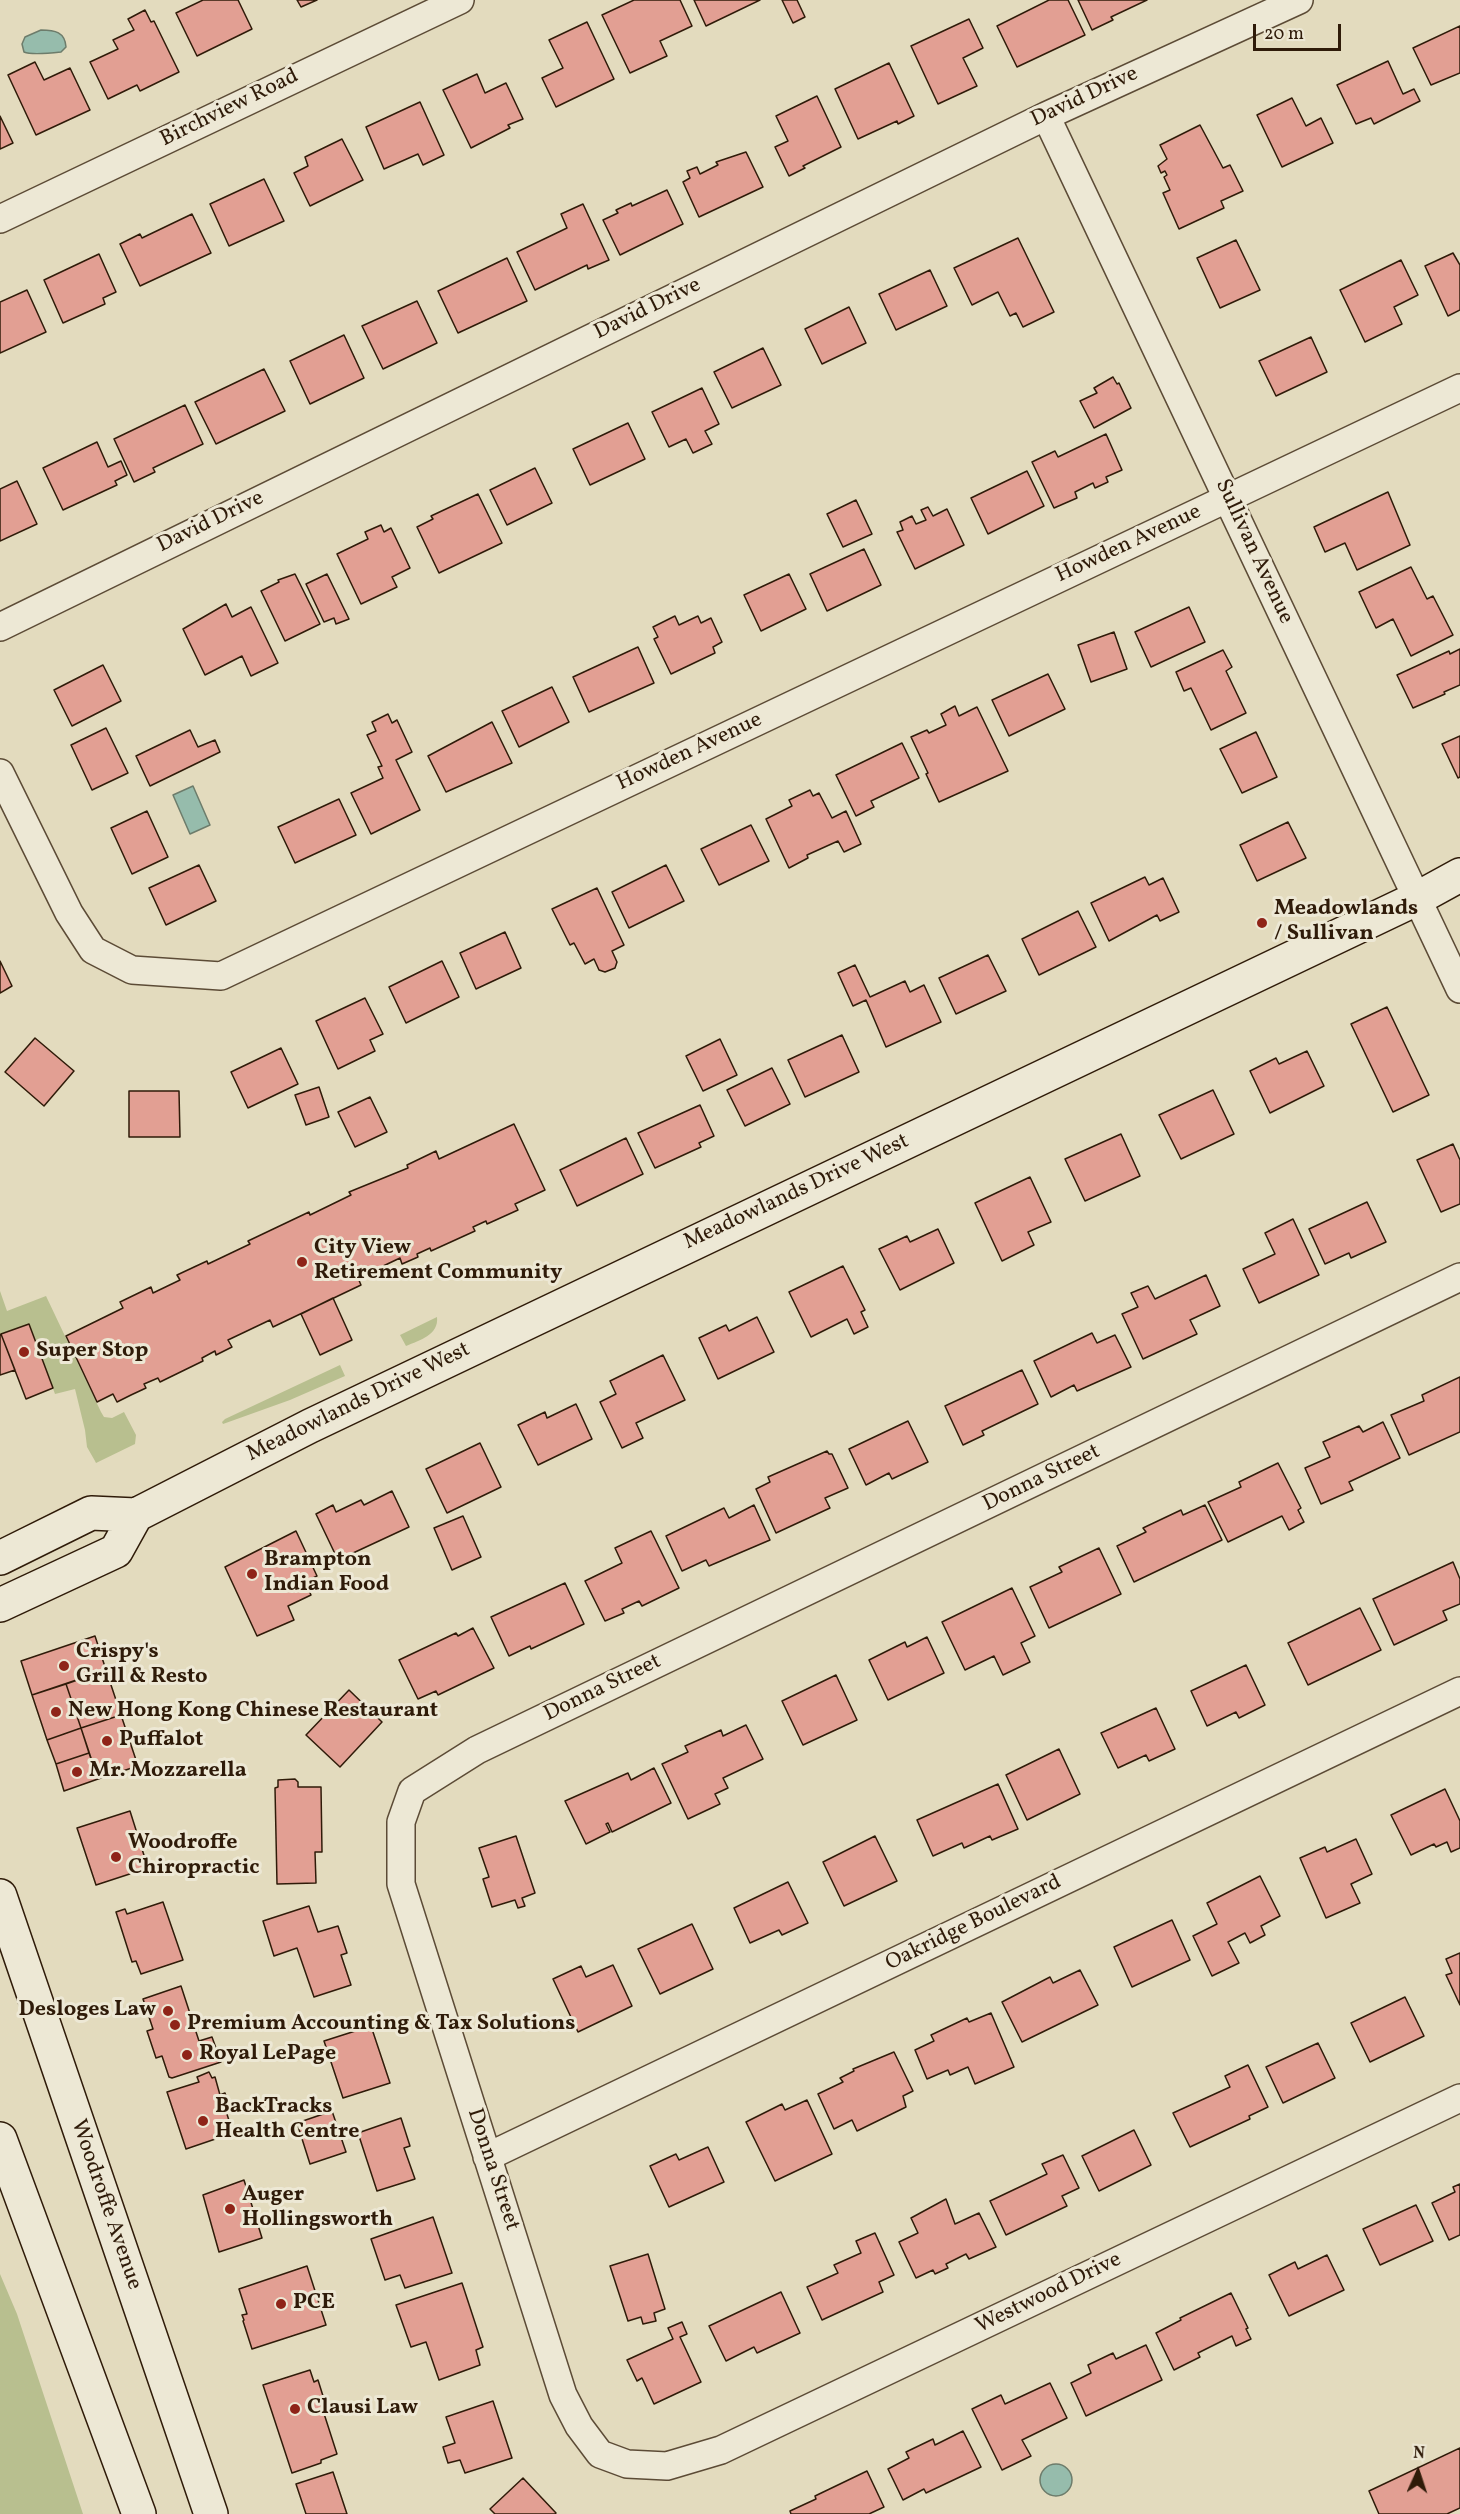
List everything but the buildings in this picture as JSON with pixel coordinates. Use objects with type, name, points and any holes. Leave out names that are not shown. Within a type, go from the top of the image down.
[{"type":"main road","name":"Meadowlands Drive West","points":[[5,1554],[91,1513],[136,1515],[310,1426],[1418,898],[1460,875]]},
{"type":"main road","points":[[6,1610],[116,1551],[136,1515]]},
{"type":"main road","name":"Woodroffe Avenue","points":[[0,1896],[211,2514]]},
{"type":"main road","points":[[0,2139],[139,2514]]},
{"type":"street","name":"Birchview Road","points":[[0,219],[414,10],[460,0]]},
{"type":"street","name":"David Drive","points":[[0,627],[1046,116],[1299,0]]},
{"type":"street","name":"Sullivan Avenue","points":[[1046,116],[1460,988]]},
{"type":"street","name":"Howden Avenue","points":[[0,773],[69,913],[93,950],[132,970],[221,976],[1460,388]]},
{"type":"street","name":"Donna Street","points":[[630,2464],[600,2454],[579,2426],[563,2395],[401,1884],[401,1821],[412,1791],[477,1750],[1460,1277]]},
{"type":"street","name":"Oakridge Boulevard","points":[[488,2157],[1460,1691]]},
{"type":"street","name":"Westwood Drive","points":[[630,2464],[667,2466],[721,2451],[1460,2098]]},
{"type":"shaded area","points":[[41,30],[61,35],[66,47],[61,52],[36,54],[24,52],[22,44],[25,37]]},
{"type":"shaded area","points":[[193,786],[210,825],[190,834],[173,795]]},
{"type":"shaded area","points":[[0,1291],[7,1311],[46,1296],[104,1417],[112,1418],[124,1412],[136,1435],[135,1444],[96,1463],[87,1447],[75,1389],[55,1394],[29,1324],[0,1334]]},
{"type":"shaded area","points":[[437,1317],[432,1333],[406,1346],[400,1335]]},
{"type":"shaded area","points":[[340,1365],[345,1376],[290,1400],[223,1424],[222,1422],[225,1419]]},
{"type":"shaded area","points":[[0,2274],[17,2314],[83,2514],[0,2514]]},
{"type":"shaded area","points":[[1056,2464],[1068,2468],[1072,2480],[1068,2492],[1056,2496],[1044,2492],[1040,2480],[1044,2468]]},
{"type":"place","name":"Meadowlands / Sullivan","points":[[1262,923]]},
{"type":"place","name":"City View Retirement Community","points":[[302,1262]]},
{"type":"place","name":"Super Stop","points":[[24,1352]]},
{"type":"place","name":"Brampton Indian Food","points":[[252,1574]]},
{"type":"place","name":"Crispy's Grill & Resto","points":[[64,1666]]},
{"type":"place","name":"New Hong Kong Chinese Restaurant","points":[[56,1712]]},
{"type":"place","name":"Puffalot","points":[[107,1741]]},
{"type":"place","name":"Mr. Mozzarella","points":[[77,1772]]},
{"type":"place","name":"Woodroffe Chiropractic","points":[[116,1857]]},
{"type":"place","name":"Desloges Law","points":[[168,2011]]},
{"type":"place","name":"Premium Accounting & Tax Solutions","points":[[175,2025]]},
{"type":"place","name":"Royal LePage","points":[[187,2055]]},
{"type":"place","name":"BackTracks Health Centre","points":[[203,2121]]},
{"type":"place","name":"Auger Hollingsworth","points":[[230,2209]]},
{"type":"place","name":"PCE","points":[[281,2304]]},
{"type":"place","name":"Clausi Law","points":[[295,2409]]}]
